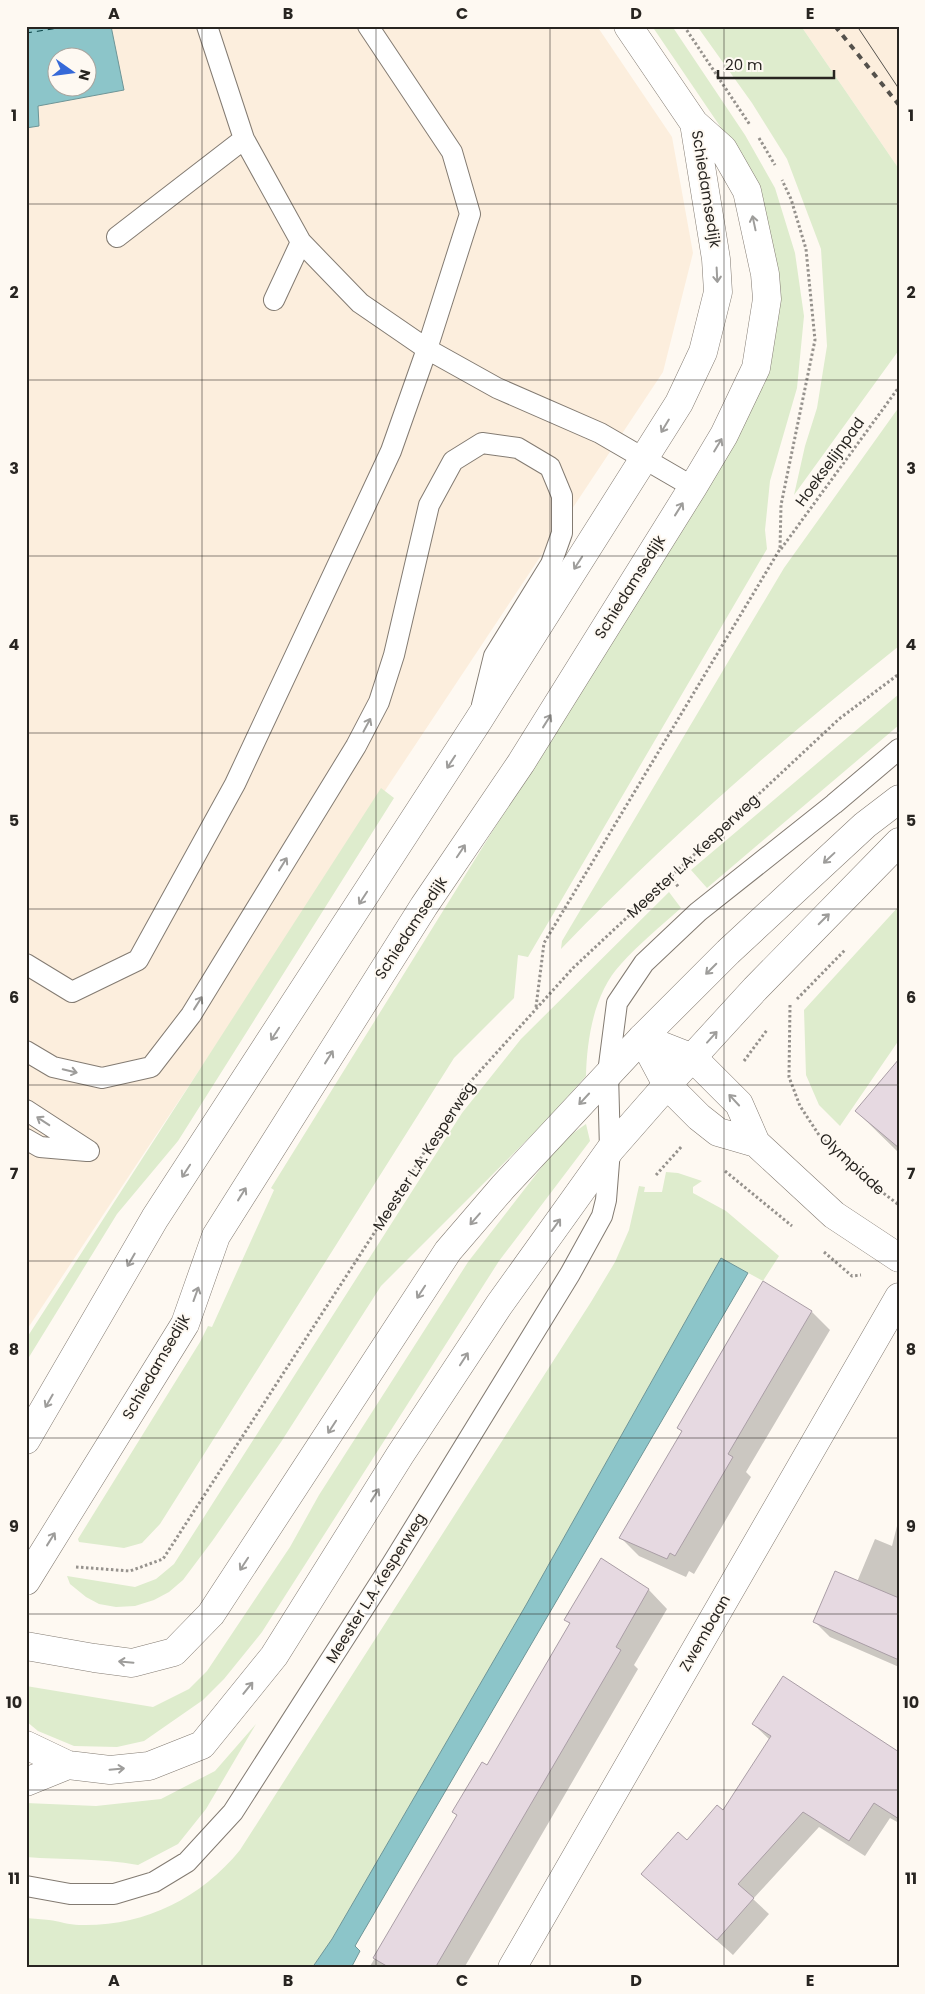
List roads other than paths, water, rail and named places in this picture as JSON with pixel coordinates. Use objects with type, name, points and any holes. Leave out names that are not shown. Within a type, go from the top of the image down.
[{"type":"main road","points":[[628,26],[694,123]]},
{"type":"main road","name":"Schiedamsedijk","points":[[26,1440],[156,1218],[478,721],[679,403],[703,352],[718,292],[716,259],[694,123]]},
{"type":"main road","name":"Schiedamsedijk","points":[[32,1571],[185,1324],[216,1236],[424,906],[521,763],[693,487],[724,435],[756,368],[767,299],[765,274],[747,191],[722,149],[694,123]]},
{"type":"main road","points":[[26,1646],[132,1663],[174,1652],[211,1614],[448,1251],[503,1187],[642,1038],[728,952],[865,825],[899,799]]},
{"type":"main road","points":[[26,1745],[68,1766],[110,1770],[149,1766],[202,1745],[274,1656],[400,1455],[499,1305],[610,1150],[755,989],[899,842]]},
{"type":"main road","points":[[642,1038],[693,1058],[739,1104],[756,1143],[834,1215],[899,1258]]},
{"type":"main road","points":[[642,1038],[667,1085],[699,1116],[718,1132],[756,1143]]},
{"type":"main road","name":"Zwembaan","points":[[512,1968],[899,1298]]},
{"type":"main road","points":[[26,1782],[68,1766]]},
{"type":"lane","points":[[207,26],[244,139],[300,242],[360,303],[427,349],[497,388],[600,433],[693,487]]},
{"type":"lane","points":[[26,964],[72,992],[138,960],[235,784],[391,451],[427,349],[470,214],[452,152],[368,26]]},
{"type":"lane","points":[[117,237],[244,139]]},
{"type":"lane","points":[[274,300],[300,242]]},
{"type":"lane","points":[[26,1051],[53,1067],[102,1078],[151,1067],[191,1015],[356,746],[379,702],[394,655],[429,506],[453,461],[482,443],[518,448],[550,468],[562,496],[562,533],[550,564],[494,656],[478,721]]},
{"type":"lane","name":"Meester L.A. Kesperweg","points":[[26,1886],[70,1894],[114,1894],[154,1882],[187,1862],[233,1812],[392,1564],[570,1274],[602,1216],[606,1200],[610,1150],[608,1073],[617,1003],[644,963],[698,912],[834,804],[899,749]]},
{"type":"lane","points":[[26,1110],[89,1151],[40,1147],[26,1139]]},
{"type":"water","points":[[26,26],[111,26],[124,90],[98,95],[98,48],[48,48],[48,98],[81,98],[38,106],[39,126],[26,128]]},
{"type":"water","points":[[721,1258],[748,1273],[355,1946],[360,1951],[351,1968],[312,1968],[332,1939],[526,1605]]},
{"type":"tram line","points":[[857,26],[899,89]]},
{"type":"railway","points":[[835,26],[899,105]]}]
